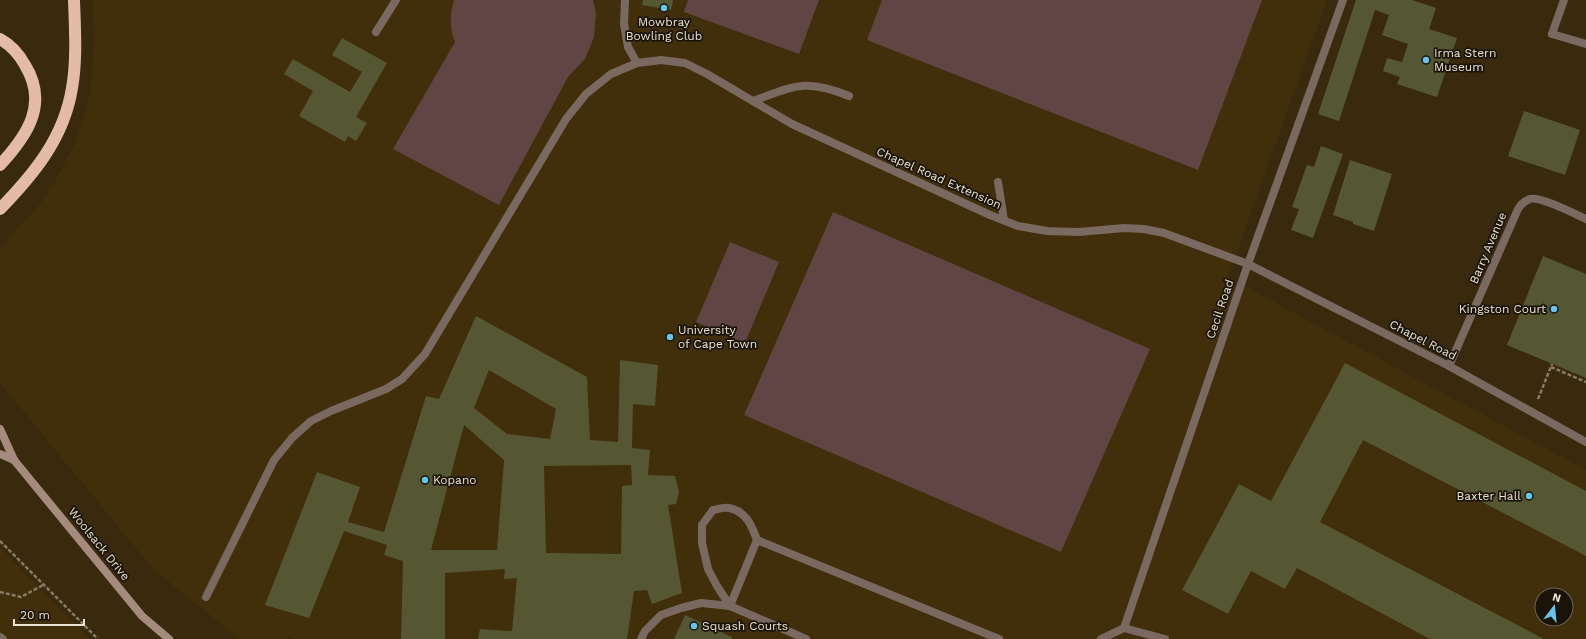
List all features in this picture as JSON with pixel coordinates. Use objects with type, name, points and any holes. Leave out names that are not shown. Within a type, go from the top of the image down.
[{"type":"highway","points":[[0,209],[27,182],[52,147],[64,116],[72,89],[75,68],[74,0]]},
{"type":"highway","points":[[0,39],[8,43],[19,55],[29,71],[35,89],[35,105],[31,122],[24,136],[0,165]]},
{"type":"main road","name":"Woolsack Drive","points":[[0,429],[14,460],[142,616],[168,639]]},
{"type":"main road","name":"Woolsack Drive","points":[[0,454],[14,460]]},
{"type":"street","points":[[376,32],[396,0]]},
{"type":"street","points":[[624,0],[624,24],[628,47],[637,63]]},
{"type":"street","name":"Cecil Road","points":[[1124,628],[1248,264],[1343,0]]},
{"type":"street","points":[[1564,0],[1552,34],[1586,44]]},
{"type":"street","name":"Chapel Road Extension","points":[[206,597],[274,460],[292,438],[312,421],[331,411],[386,389],[402,379],[425,354],[566,119],[586,94],[611,74],[637,63],[661,60],[685,64],[707,74],[792,124],[1018,226],[1047,231],[1079,232],[1124,228],[1144,229],[1164,233],[1248,264]]},
{"type":"street","points":[[753,101],[794,86],[815,85],[849,96]]},
{"type":"street","points":[[998,182],[1004,220]]},
{"type":"street","name":"Barry Avenue","points":[[1449,366],[1518,208],[1523,202],[1531,198],[1540,200],[1586,219]]},
{"type":"street","name":"Chapel Road","points":[[1248,264],[1449,366],[1586,442]]},
{"type":"street","points":[[729,508],[744,515],[752,527],[757,540],[730,606],[716,586],[708,569],[702,543],[702,525],[713,510],[729,508]]},
{"type":"street","points":[[757,540],[999,639]]},
{"type":"street","points":[[641,639],[645,631],[661,616],[681,608],[701,603],[730,606],[806,639]]},
{"type":"street","points":[[1101,639],[1124,628],[1165,639]]},
{"type":"street","points":[[0,637],[4,639]]},
{"type":"path","points":[[1532,412],[1552,365],[1586,382]]},
{"type":"path","points":[[0,541],[98,639]]},
{"type":"path","points":[[0,592],[21,597],[43,585]]},
{"type":"shaded area","name":"University of Cape Town","points":[[93,0],[1327,0],[1228,277],[1586,470],[1586,639],[294,639],[289,636],[288,639],[240,639],[153,569],[0,383],[0,251],[14,231],[40,204],[56,180],[75,143],[90,94],[94,43]]},
{"type":"shaded area","points":[[454,0],[593,0],[596,13],[594,37],[585,59],[568,77],[499,205],[393,149],[455,42],[451,21]]},
{"type":"shaded area","points":[[688,0],[819,0],[799,54],[684,12]]},
{"type":"shaded area","points":[[882,0],[1262,0],[1198,170],[867,40]]},
{"type":"shaded area","points":[[833,212],[1150,349],[1061,552],[744,415]]},
{"type":"shaded area","points":[[730,242],[779,262],[745,343],[696,322]]},
{"type":"shaded area","points":[[0,547],[88,637],[90,639],[0,639]]},
{"type":"building","name":"Mowbray Bowling Club","points":[[643,0],[673,0],[671,10],[642,5]]},
{"type":"building","name":"Irma Stern Museum","points":[[1356,0],[1412,0],[1436,8],[1429,29],[1457,38],[1437,97],[1397,84],[1400,77],[1383,71],[1387,58],[1402,62],[1408,44],[1382,35],[1389,15],[1375,10],[1339,121],[1318,114]]},
{"type":"building","points":[[342,38],[387,63],[356,117],[367,123],[356,141],[348,136],[345,142],[299,116],[313,91],[284,74],[293,59],[350,92],[362,72],[332,55]]},
{"type":"building","points":[[1524,111],[1580,130],[1565,175],[1508,156]]},
{"type":"building","points":[[1321,146],[1343,154],[1313,238],[1291,230],[1299,209],[1292,207],[1307,165],[1314,167]]},
{"type":"building","points":[[1350,160],[1392,174],[1374,231],[1333,215]]},
{"type":"building","name":"Kingston Court","points":[[1543,256],[1586,274],[1586,378],[1507,345]]},
{"type":"building","name":"Kopano","points":[[476,316],[587,377],[590,440],[618,442],[620,360],[658,365],[655,406],[633,404],[632,448],[650,450],[648,475],[675,476],[679,492],[676,504],[668,505],[682,593],[652,604],[647,590],[634,591],[627,639],[478,639],[480,629],[512,631],[517,578],[504,579],[505,569],[445,573],[445,639],[401,639],[403,561],[384,555],[387,545],[344,531],[309,618],[265,605],[317,472],[360,487],[348,522],[384,532],[426,396],[439,399]],"holes":[[[489,370],[556,409],[550,439],[507,434],[474,408]],[[464,425],[504,460],[497,550],[431,550]],[[631,465],[632,485],[622,486],[621,554],[546,553],[544,466]]]},
{"type":"building","name":"Baxter Hall","points":[[1345,363],[1586,491],[1586,556],[1363,440],[1320,522],[1544,639],[1430,639],[1297,568],[1285,589],[1251,571],[1228,614],[1182,590],[1239,484],[1271,501]]},
{"type":"building","name":"Squash Courts","points":[[685,615],[732,637],[731,639],[674,639]]},
{"type":"place","name":"Mowbray Bowling Club","points":[[664,8]]},
{"type":"place","name":"Irma Stern Museum","points":[[1426,60]]},
{"type":"place","name":"Kingston Court","points":[[1554,309]]},
{"type":"place","name":"University of Cape Town","points":[[670,337]]},
{"type":"place","name":"Kopano","points":[[425,480]]},
{"type":"place","name":"Baxter Hall","points":[[1529,496]]},
{"type":"place","name":"Squash Courts","points":[[694,626]]}]
